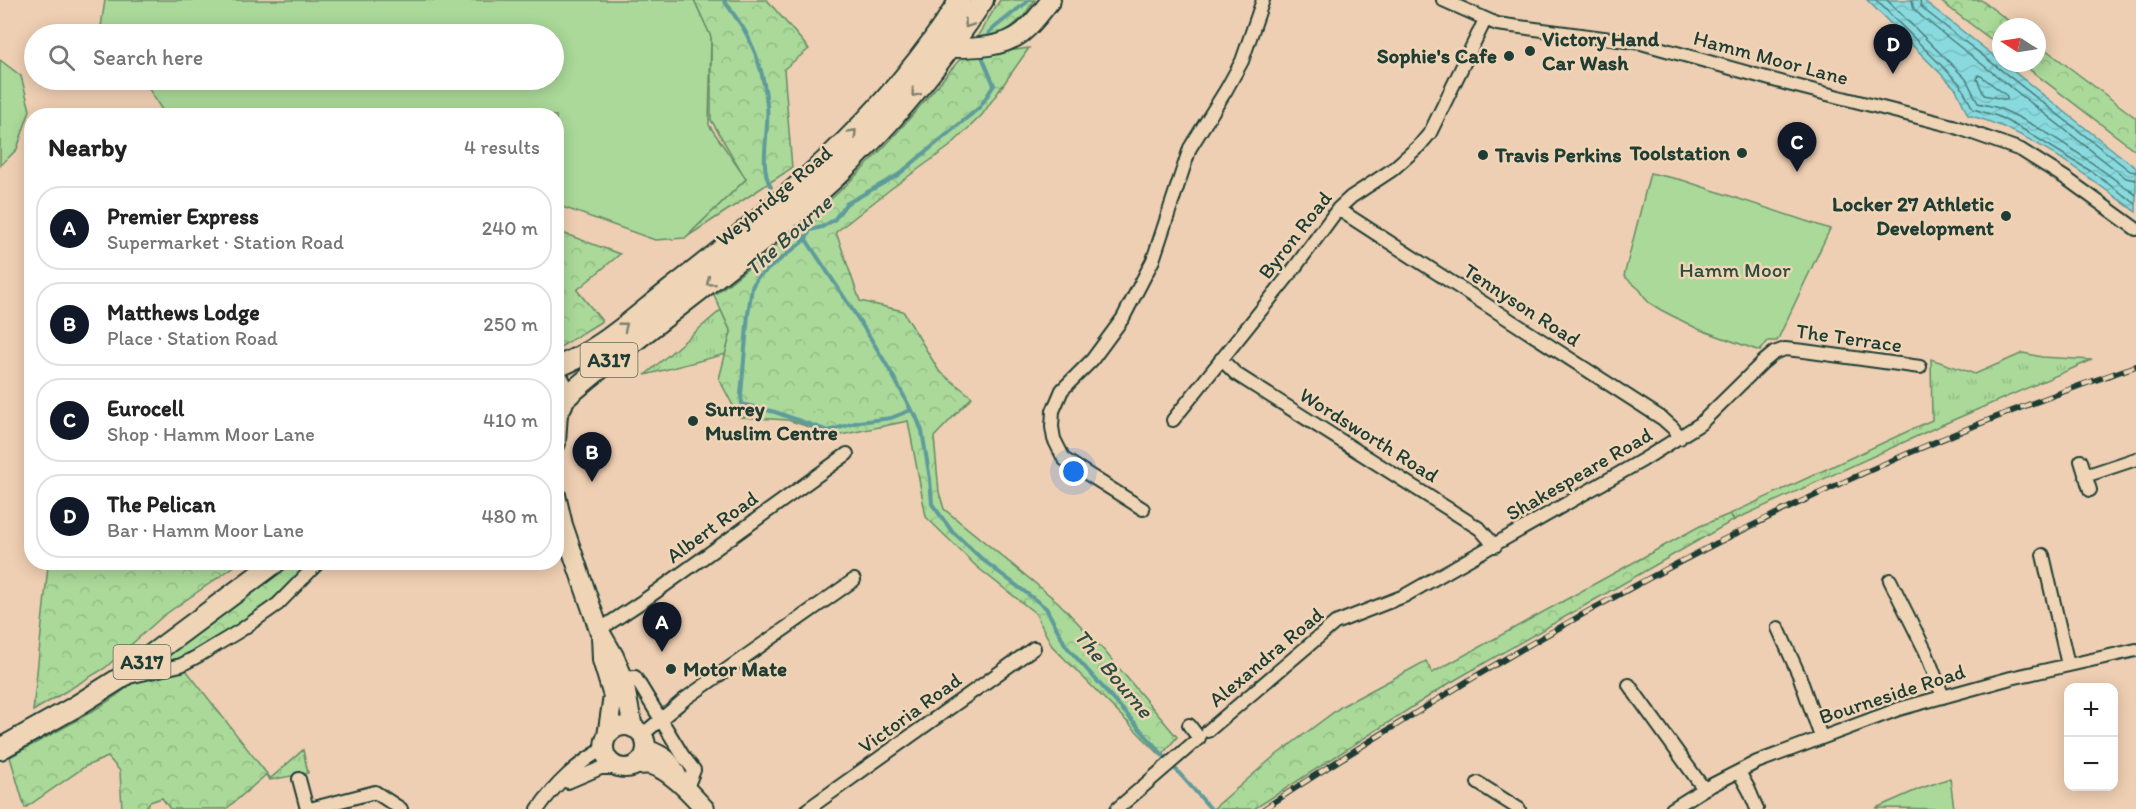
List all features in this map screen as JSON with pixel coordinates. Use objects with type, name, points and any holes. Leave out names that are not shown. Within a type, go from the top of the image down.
[{"type":"main road","name":"Weybridge Road","points":[[564,364],[572,362],[608,338],[776,207],[815,172],[876,109],[909,70],[960,0]]},
{"type":"main road","name":"Weybridge Road","points":[[564,404],[606,362],[811,199],[851,162],[891,120],[951,48],[983,0]]},
{"type":"main road","points":[[951,48],[999,44],[1013,39],[1024,31],[1051,0]]},
{"type":"main road","points":[[564,528],[600,632],[602,660],[616,679],[640,737],[644,755],[636,765]]},
{"type":"main road","name":"A317","points":[[0,749],[119,679],[265,570]]},
{"type":"main road","points":[[616,679],[605,742],[608,760],[618,768],[651,765],[664,771],[684,787],[705,809]]},
{"type":"main road","points":[[605,742],[616,728],[627,726],[664,756],[674,767],[684,787]]},
{"type":"street","points":[[1143,509],[1064,459],[1054,439],[1053,411],[1062,390],[1092,360],[1123,318],[1153,260],[1190,148],[1242,61],[1263,0]]},
{"type":"street","name":"Hamm Moor Lane","points":[[1443,0],[1485,20],[1518,28],[1641,43],[1788,84],[1953,126],[2021,150],[2067,179],[2136,229]]},
{"type":"street","name":"Byron Road","points":[[1173,420],[1290,274],[1338,209],[1351,197],[1392,170],[1430,133],[1485,20]]},
{"type":"street","name":"Tennyson Road","points":[[1338,209],[1663,419],[1680,438]]},
{"type":"street","name":"The Terrace","points":[[1774,353],[1785,349],[1920,367]]},
{"type":"street","name":"Shakespeare Road","points":[[1385,604],[1495,546],[1680,438],[1713,413],[1774,353]]},
{"type":"street","name":"Wordsworth Road","points":[[1221,358],[1236,374],[1480,529],[1495,546]]},
{"type":"street","name":"Albert Road","points":[[600,632],[847,454]]},
{"type":"street","points":[[2085,476],[2136,459]]},
{"type":"street","points":[[2081,461],[2090,490]]},
{"type":"street","points":[[2043,555],[2068,665]]},
{"type":"street","points":[[119,679],[181,665],[198,656],[278,604],[311,570]]},
{"type":"street","points":[[640,737],[685,699],[854,580]]},
{"type":"street","points":[[1890,580],[1926,652],[1943,697]]},
{"type":"street","name":"Alexandra Road","points":[[1208,731],[1335,623],[1385,604]]},
{"type":"street","points":[[1778,628],[1799,675],[1821,737]]},
{"type":"street","name":"Victoria Road","points":[[808,809],[1034,648]]},
{"type":"street","name":"Bourneside Road","points":[[1672,809],[1704,789],[1757,762],[1899,709],[2068,665],[2136,650]]},
{"type":"street","points":[[616,679],[635,677],[694,770],[684,787]]},
{"type":"street","points":[[1629,685],[1704,789]]},
{"type":"street","points":[[1117,809],[1199,738],[1189,725]]},
{"type":"street","points":[[538,809],[555,788],[605,742]]},
{"type":"street","points":[[555,788],[594,771],[618,768]]},
{"type":"street","points":[[1739,772],[1757,809]]},
{"type":"street","points":[[299,779],[309,809],[375,792],[401,809]]},
{"type":"street","points":[[1478,783],[1520,809]]},
{"type":"green space","points":[[105,0],[694,0],[711,37],[709,125],[746,179],[685,238],[655,240],[564,208],[564,108],[161,108],[150,90],[564,90],[564,24],[101,24]]},
{"type":"green space","points":[[694,0],[767,0],[809,49],[784,69],[792,168],[685,238],[746,179],[711,120],[711,38]]},
{"type":"green space","points":[[1000,0],[1035,0],[1023,17],[1005,32],[977,37]]},
{"type":"green space","points":[[1939,0],[1981,0],[2005,18],[1992,18],[1992,40]]},
{"type":"green space","points":[[1029,48],[982,115],[949,147],[836,232],[860,301],[903,311],[939,371],[972,397],[934,437],[939,492],[944,509],[1058,602],[1101,647],[1177,737],[1161,756],[1052,646],[1035,613],[977,567],[926,517],[908,421],[836,436],[788,420],[739,417],[719,379],[731,332],[714,295],[823,207],[864,168],[961,58]]},
{"type":"green space","points":[[2046,50],[2136,118],[2136,151],[2033,72],[2046,72]]},
{"type":"green space","points":[[0,60],[21,76],[29,108],[24,108],[24,128],[17,149],[0,166]]},
{"type":"green space","name":"Hamm Moor","points":[[1650,173],[1682,180],[1830,229],[1777,341],[1768,341],[1760,351],[1698,329],[1648,302],[1640,290],[1624,276]]},
{"type":"green space","points":[[564,234],[620,254],[577,290],[602,321],[564,345]]},
{"type":"green space","points":[[721,310],[731,332],[726,354],[645,375]]},
{"type":"green space","points":[[2023,353],[2042,357],[2092,360],[1937,427],[1734,520],[1730,514],[1932,420],[1931,359],[1975,374]]},
{"type":"green space","points":[[1730,514],[1734,520],[1448,684],[1254,809],[1213,809],[1271,759],[1342,706],[1426,661],[1432,673],[1700,526]]},
{"type":"green space","points":[[48,570],[229,570],[163,616],[105,668],[33,711]]},
{"type":"green space","points":[[273,570],[302,570],[272,600],[183,666],[267,774],[226,809],[170,809],[162,798],[150,802],[145,809],[122,809],[120,771],[108,757],[86,766],[25,808],[10,757],[106,702],[124,690],[155,662]]},
{"type":"green space","points":[[303,750],[308,773],[270,780],[266,775],[271,778]]},
{"type":"green space","points":[[1950,778],[1954,809],[1876,808],[1919,789]]},
{"type":"water","points":[[1867,0],[1923,0],[1992,54],[1992,72],[2014,72],[2136,168],[2136,212],[2056,155],[2014,132],[1968,115],[1956,89]]},
{"type":"waterway","points":[[724,0],[747,34],[761,71],[768,114],[765,169],[771,187]]},
{"type":"waterway","name":"The Bourne","points":[[987,39],[989,32],[1029,0]]},
{"type":"waterway","name":"The Bourne","points":[[984,52],[983,59],[994,85],[980,107],[898,175],[846,204],[834,220],[822,227],[810,230],[806,239],[757,278],[752,287],[748,314],[742,404],[775,412],[828,431],[859,422],[891,418],[911,410],[922,431],[932,504],[951,530],[983,560],[1046,608],[1066,646],[1211,809]]},
{"type":"waterway","points":[[796,224],[871,339],[911,410]]},
{"type":"railway","points":[[1264,809],[1339,760],[1500,662],[1675,564],[1856,476],[2041,400],[2136,366]]},
{"type":"place","name":"Victory Hand Car Wash","points":[[1530,51]]},
{"type":"place","name":"Sophie's Cafe","points":[[1509,56]]},
{"type":"place","name":"The Pelican","points":[[1893,74]]},
{"type":"place","name":"Toolstation","points":[[1742,153]]},
{"type":"place","name":"Travis Perkins","points":[[1483,155]]},
{"type":"place","name":"Eurocell","points":[[1797,172]]},
{"type":"place","name":"Locker 27 Athletic Development","points":[[2006,216]]},
{"type":"place","name":"Surrey Muslim Centre","points":[[693,421]]},
{"type":"place","name":"Matthews Lodge","points":[[592,482]]},
{"type":"place","name":"Premier Express","points":[[662,652]]},
{"type":"place","name":"Motor Mate","points":[[671,669]]}]
